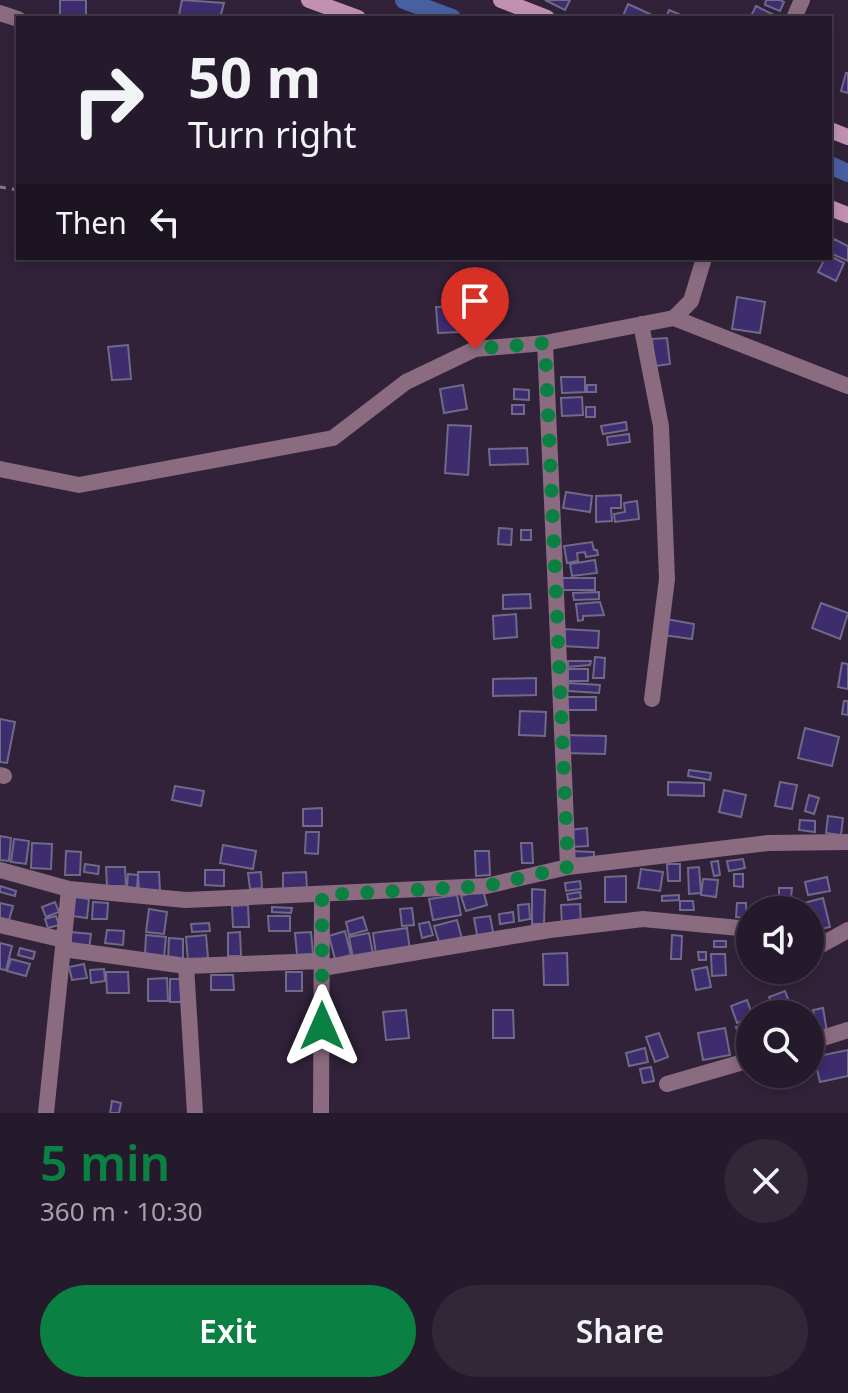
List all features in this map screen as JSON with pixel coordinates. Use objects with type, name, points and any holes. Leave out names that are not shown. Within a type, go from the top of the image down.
[{"type":"main road","points":[[309,0],[353,16]]},
{"type":"main road","points":[[501,0],[542,16]]},
{"type":"street","points":[[674,318],[691,301],[703,260]]},
{"type":"street","points":[[0,469],[79,485],[333,438],[406,382],[475,349],[545,343],[674,318],[848,386]]},
{"type":"street","points":[[641,324],[661,426],[667,579],[652,699]]},
{"type":"street","points":[[545,343],[568,867]]},
{"type":"street","points":[[0,870],[69,889],[186,900],[486,886],[568,867],[768,843],[848,842]]},
{"type":"street","points":[[46,1113],[69,889]]},
{"type":"street","points":[[321,1113],[322,895]]},
{"type":"street","points":[[0,925],[64,944],[186,966],[322,965],[643,919],[736,928]]},
{"type":"street","points":[[824,943],[848,930]]},
{"type":"street","points":[[186,966],[195,1113]]},
{"type":"street","points":[[824,1038],[848,1030]]},
{"type":"street","points":[[667,1084],[736,1064]]},
{"type":"building","points":[[60,0],[86,0],[86,16],[60,16]]},
{"type":"building","points":[[182,0],[224,3],[221,16],[179,15]]},
{"type":"building","points":[[545,0],[570,0],[565,10]]},
{"type":"building","points":[[766,0],[784,2],[780,11],[765,5]]},
{"type":"building","points":[[628,4],[650,14],[649,16],[623,16]]},
{"type":"building","points":[[756,6],[774,15],[774,16],[751,16]]},
{"type":"building","points":[[669,10],[683,16],[667,16]]},
{"type":"building","points":[[848,73],[848,93],[841,91]]},
{"type":"building","points":[[834,239],[848,246],[848,261],[832,254]]},
{"type":"building","points":[[832,257],[844,263],[836,281],[818,272],[824,260],[832,260]]},
{"type":"building","points":[[737,297],[765,302],[760,333],[732,329]]},
{"type":"building","points":[[458,306],[460,332],[438,333],[436,307]]},
{"type":"building","points":[[667,338],[670,364],[655,366],[652,339]]},
{"type":"building","points":[[128,345],[131,379],[112,380],[108,347]]},
{"type":"building","points":[[561,377],[585,377],[585,392],[562,393]]},
{"type":"building","points":[[463,385],[467,409],[444,413],[440,389]]},
{"type":"building","points":[[587,385],[596,385],[596,392],[587,392]]},
{"type":"building","points":[[514,389],[529,390],[529,400],[514,399]]},
{"type":"building","points":[[582,397],[583,415],[562,416],[561,398]]},
{"type":"building","points":[[512,405],[524,405],[524,414],[512,414]]},
{"type":"building","points":[[586,407],[595,407],[595,417],[586,417]]},
{"type":"building","points":[[626,422],[627,430],[603,434],[601,426]]},
{"type":"building","points":[[448,425],[471,426],[468,475],[445,473]]},
{"type":"building","points":[[629,434],[630,442],[608,445],[607,437]]},
{"type":"building","points":[[527,448],[528,464],[490,465],[489,449]]},
{"type":"building","points":[[566,492],[592,496],[590,512],[563,508]]},
{"type":"building","points":[[621,495],[621,508],[611,508],[612,521],[596,522],[596,496]]},
{"type":"building","points":[[637,501],[639,519],[615,522],[614,514],[625,512],[624,503]]},
{"type":"building","points":[[499,528],[512,529],[511,545],[498,544]]},
{"type":"building","points":[[521,530],[531,530],[531,540],[521,540]]},
{"type":"building","points":[[592,542],[598,555],[586,557],[585,552],[577,553],[578,561],[567,563],[564,546]]},
{"type":"building","points":[[595,560],[597,573],[572,576],[570,564]]},
{"type":"building","points":[[562,578],[595,578],[595,590],[562,590]]},
{"type":"building","points":[[599,592],[599,599],[574,600],[573,593]]},
{"type":"building","points":[[530,594],[531,608],[503,609],[503,595]]},
{"type":"building","points":[[600,602],[604,615],[583,616],[583,620],[578,621],[576,604]]},
{"type":"building","points":[[821,603],[848,613],[840,639],[812,628]]},
{"type":"building","points":[[516,614],[517,637],[494,639],[493,616]]},
{"type":"building","points":[[666,619],[694,624],[692,639],[663,635]]},
{"type":"building","points":[[563,629],[599,631],[598,648],[562,646]]},
{"type":"building","points":[[595,657],[605,658],[604,678],[593,678]]},
{"type":"building","points":[[568,661],[591,661],[590,665],[568,667]]},
{"type":"building","points":[[842,663],[848,664],[848,689],[838,687]]},
{"type":"building","points":[[568,669],[588,669],[588,681],[568,681]]},
{"type":"building","points":[[536,678],[536,695],[493,696],[493,679]]},
{"type":"building","points":[[568,683],[600,685],[599,693],[568,691]]},
{"type":"building","points":[[566,697],[596,697],[596,710],[565,710]]},
{"type":"building","points":[[844,701],[848,701],[848,715],[842,714]]},
{"type":"building","points":[[520,711],[546,712],[545,736],[519,735]]},
{"type":"building","points":[[0,719],[15,722],[7,763],[0,762]]},
{"type":"building","points":[[805,728],[839,737],[832,766],[798,758]]},
{"type":"building","points":[[563,735],[606,736],[605,754],[563,753]]},
{"type":"building","points":[[689,770],[711,773],[710,780],[688,776]]},
{"type":"building","points":[[668,782],[704,783],[704,796],[668,795]]},
{"type":"building","points":[[780,782],[797,785],[792,809],[775,806]]},
{"type":"building","points":[[175,786],[204,791],[201,806],[172,800]]},
{"type":"building","points":[[724,790],[746,795],[741,817],[719,812]]},
{"type":"building","points":[[809,795],[819,798],[814,814],[805,811]]},
{"type":"building","points":[[322,808],[322,826],[303,826],[303,809]]},
{"type":"building","points":[[828,816],[843,818],[841,835],[826,833]]},
{"type":"building","points":[[800,820],[815,821],[815,832],[799,830]]},
{"type":"building","points":[[587,828],[588,846],[570,847],[569,830]]},
{"type":"building","points":[[306,832],[319,832],[318,854],[305,853]]},
{"type":"building","points":[[0,836],[11,838],[9,861],[0,860]]},
{"type":"building","points":[[14,839],[29,841],[26,864],[11,862]]},
{"type":"building","points":[[32,843],[52,844],[51,869],[31,868]]},
{"type":"building","points":[[521,843],[532,843],[533,863],[522,863]]},
{"type":"building","points":[[223,845],[256,851],[253,869],[220,863]]},
{"type":"building","points":[[66,851],[81,852],[80,875],[65,875]]},
{"type":"building","points":[[475,851],[489,851],[490,875],[476,876]]},
{"type":"building","points":[[569,851],[594,852],[594,859],[569,858]]},
{"type":"building","points":[[743,859],[745,868],[729,871],[727,861]]},
{"type":"building","points":[[718,861],[720,875],[714,876],[711,862]]},
{"type":"building","points":[[85,864],[99,866],[98,874],[84,872]]},
{"type":"building","points":[[667,864],[680,864],[680,881],[668,881]]},
{"type":"building","points":[[106,867],[125,867],[126,886],[107,886]]},
{"type":"building","points":[[699,867],[701,893],[689,894],[688,868]]},
{"type":"building","points":[[641,869],[663,872],[660,891],[638,888]]},
{"type":"building","points":[[205,870],[224,870],[224,886],[205,885]]},
{"type":"building","points":[[138,872],[159,872],[160,891],[139,892]]},
{"type":"building","points":[[261,872],[262,888],[250,889],[248,873]]},
{"type":"building","points":[[306,872],[307,889],[283,889],[283,873]]},
{"type":"building","points":[[128,874],[138,875],[137,888],[127,887]]},
{"type":"building","points":[[734,874],[743,874],[743,887],[734,886]]},
{"type":"building","points":[[626,876],[626,902],[605,902],[605,877]]},
{"type":"building","points":[[827,877],[830,891],[808,895],[805,882]]},
{"type":"building","points":[[703,879],[718,880],[716,897],[701,895]]},
{"type":"building","points":[[580,881],[581,889],[566,891],[565,883]]},
{"type":"building","points":[[0,886],[16,891],[15,896],[0,892]]},
{"type":"building","points":[[779,888],[792,888],[791,896],[779,896]]},
{"type":"building","points":[[532,889],[545,890],[544,924],[532,924]]},
{"type":"building","points":[[483,890],[487,905],[466,911],[461,896]]},
{"type":"building","points":[[580,892],[581,898],[568,900],[567,894]]},
{"type":"building","points":[[457,895],[461,915],[433,920],[429,899]]},
{"type":"building","points":[[679,895],[679,900],[662,901],[662,896]]},
{"type":"building","points":[[74,897],[89,899],[87,918],[72,916]]},
{"type":"building","points":[[680,901],[693,901],[694,910],[680,910]]},
{"type":"building","points":[[55,902],[59,912],[46,917],[42,907]]},
{"type":"building","points":[[93,902],[108,903],[107,919],[92,919]]},
{"type":"building","points":[[824,902],[830,927],[824,928]]},
{"type":"building","points":[[0,903],[13,906],[9,920],[0,918]]},
{"type":"building","points":[[529,904],[530,919],[519,921],[518,905]]},
{"type":"building","points":[[580,904],[581,925],[562,926],[561,905]]},
{"type":"building","points":[[248,905],[249,927],[233,927],[232,906]]},
{"type":"building","points":[[272,907],[292,908],[291,913],[272,912]]},
{"type":"building","points":[[412,908],[414,925],[402,926],[400,909]]},
{"type":"building","points":[[149,909],[167,912],[164,934],[146,932]]},
{"type":"building","points":[[513,912],[514,922],[500,924],[499,914]]},
{"type":"building","points":[[56,916],[59,925],[48,928],[45,919]]},
{"type":"building","points":[[268,916],[290,916],[290,931],[269,931]]},
{"type":"building","points":[[490,916],[494,937],[478,940],[474,918]]},
{"type":"building","points":[[363,917],[367,930],[349,935],[346,922]]},
{"type":"building","points":[[457,920],[462,939],[440,946],[434,926]]},
{"type":"building","points":[[429,922],[433,935],[422,938],[419,924]]},
{"type":"building","points":[[209,923],[210,931],[192,932],[191,924]]},
{"type":"building","points":[[407,928],[410,951],[376,955],[373,933]]},
{"type":"building","points":[[107,930],[124,931],[123,945],[105,943]]},
{"type":"building","points":[[345,931],[351,955],[335,959],[329,936]]},
{"type":"building","points":[[71,932],[91,934],[89,949],[69,947]]},
{"type":"building","points":[[240,932],[241,956],[228,956],[228,933]]},
{"type":"building","points":[[311,932],[313,954],[297,955],[295,933]]},
{"type":"building","points":[[369,933],[373,954],[353,958],[349,937]]},
{"type":"building","points":[[146,935],[166,937],[164,957],[145,955]]},
{"type":"building","points":[[206,935],[208,958],[188,961],[186,937]]},
{"type":"building","points":[[672,935],[682,936],[681,959],[671,959]]},
{"type":"building","points":[[169,938],[183,939],[183,961],[168,961]]},
{"type":"building","points":[[714,941],[726,941],[726,947],[714,947]]},
{"type":"building","points":[[0,943],[12,946],[6,970],[0,969]]},
{"type":"building","points":[[20,948],[35,952],[33,959],[18,955]]},
{"type":"building","points":[[698,952],[706,952],[706,960],[699,960]]},
{"type":"building","points":[[567,953],[568,985],[544,985],[543,954]]},
{"type":"building","points":[[711,954],[725,954],[726,975],[712,976]]},
{"type":"building","points":[[11,959],[30,964],[26,976],[7,971]]},
{"type":"building","points":[[84,964],[87,978],[72,980],[69,967]]},
{"type":"building","points":[[707,967],[711,987],[696,990],[692,970]]},
{"type":"building","points":[[104,969],[105,981],[91,983],[90,970]]},
{"type":"building","points":[[106,972],[128,972],[129,993],[107,993]]},
{"type":"building","points":[[286,972],[302,972],[302,991],[286,991]]},
{"type":"building","points":[[211,975],[233,975],[234,990],[211,990]]},
{"type":"building","points":[[167,978],[168,1001],[148,1001],[148,979]]},
{"type":"building","points":[[170,979],[184,979],[184,1002],[170,1002]]},
{"type":"building","points":[[785,991],[789,1000],[770,1000],[769,997]]},
{"type":"building","points":[[736,1004],[736,1020],[731,1006]]},
{"type":"building","points":[[406,1010],[409,1038],[386,1040],[383,1012]]},
{"type":"building","points":[[493,1010],[513,1010],[514,1038],[493,1038]]},
{"type":"building","points":[[725,1028],[730,1055],[703,1060],[698,1033]]},
{"type":"building","points":[[659,1033],[668,1057],[655,1062],[646,1037]]},
{"type":"building","points":[[645,1048],[648,1062],[629,1066],[626,1053]]},
{"type":"building","points":[[848,1050],[848,1076],[824,1081],[824,1055]]},
{"type":"building","points":[[651,1067],[654,1081],[643,1083],[640,1069]]},
{"type":"building","points":[[112,1101],[121,1103],[119,1113],[110,1113]]},
{"type":"waterway","points":[[404,0],[447,16]]},
{"type":"waterway","points":[[832,166],[848,173]]},
{"type":"route","points":[[322,1026],[322,895],[486,886],[568,867],[545,343],[475,349]]}]
